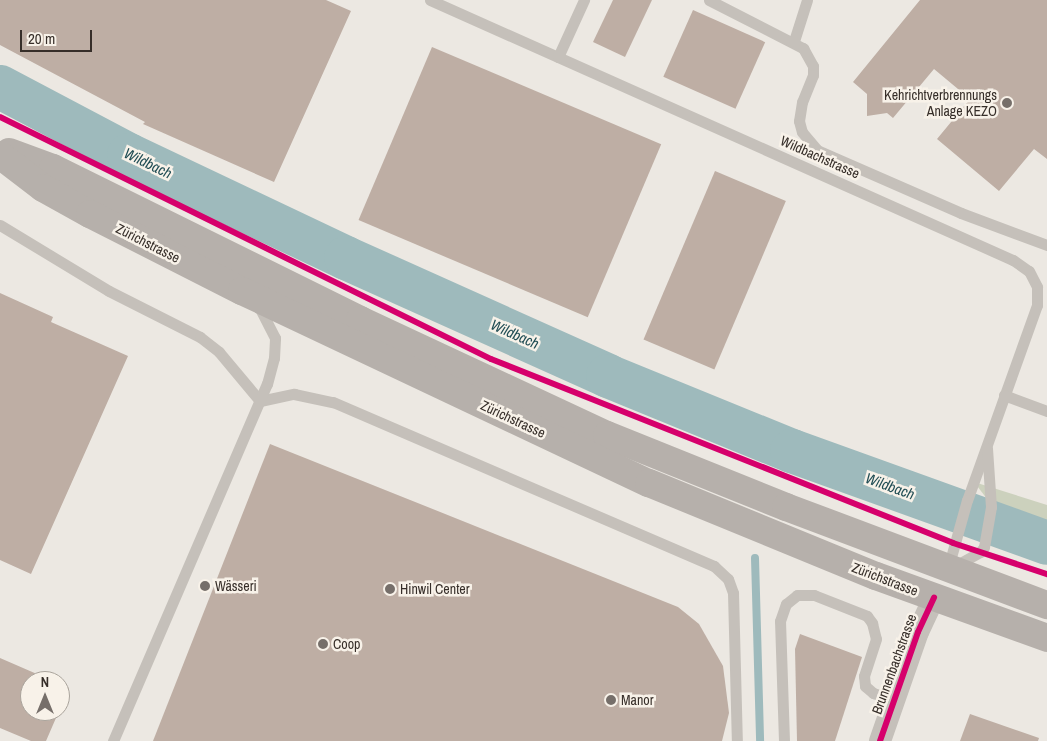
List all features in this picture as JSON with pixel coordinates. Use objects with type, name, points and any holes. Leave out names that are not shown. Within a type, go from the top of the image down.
[{"type":"main road","name":"Zürichstrasse","points":[[0,150],[53,168],[360,320],[607,435],[947,570],[1047,606]]},
{"type":"main road","name":"Zürichstrasse","points":[[0,155],[43,188],[90,214],[242,290],[648,483],[934,597],[1047,638]]},
{"type":"main road","points":[[934,597],[947,570]]},
{"type":"street","name":"Brunnenbachstrasse","points":[[880,741],[893,699],[934,597]]},
{"type":"lane","name":"Wildbachstrasse","points":[[430,0],[1013,260],[1034,278],[1042,296],[987,442],[955,535],[947,570]]},
{"type":"lane","points":[[558,57],[584,0]]},
{"type":"lane","points":[[709,0],[794,41],[806,52],[813,66],[799,121],[806,138],[817,150],[961,213],[1047,245]]},
{"type":"lane","points":[[794,41],[807,0]]},
{"type":"lane","points":[[0,225],[109,290],[200,337],[219,352],[260,401]]},
{"type":"lane","points":[[113,741],[260,401],[274,358],[275,338],[264,313],[242,290]]},
{"type":"lane","points":[[260,401],[294,394],[333,402],[714,566],[728,579],[733,593],[737,741]]},
{"type":"lane","points":[[1004,395],[1047,411]]},
{"type":"lane","name":"Wildbachstrasse","points":[[947,570],[980,552],[984,547],[991,507],[987,442]]},
{"type":"lane","points":[[784,741],[780,621],[786,604],[797,596],[814,595],[867,616],[872,623],[876,638],[864,676],[865,686],[873,693],[893,699]]},
{"type":"green space","points":[[974,482],[1047,505],[1047,562],[1031,556]]},
{"type":"building","points":[[0,0],[326,0],[351,11],[274,182],[143,124],[145,122],[0,45]]},
{"type":"building","points":[[613,0],[652,0],[625,57],[593,42]]},
{"type":"building","name":"Kehrichtverbrennungs Anlage KEZO","points":[[920,0],[1047,0],[1047,159],[1034,149],[999,191],[937,139],[970,99],[934,69],[893,118],[887,113],[867,116],[867,94],[853,82]]},
{"type":"building","points":[[693,10],[765,42],[735,109],[663,77]]},
{"type":"building","points":[[432,47],[661,144],[588,317],[359,220]]},
{"type":"building","points":[[715,171],[786,201],[714,370],[643,339]]},
{"type":"building","points":[[0,293],[53,317],[51,322],[128,356],[31,574],[0,560]]},
{"type":"building","name":"Hinwil Center","points":[[270,444],[678,607],[699,624],[723,666],[729,713],[722,741],[153,741]]},
{"type":"building","points":[[800,634],[862,657],[835,741],[797,741],[795,649]]},
{"type":"building","points":[[0,658],[30,671],[20,671],[20,721],[55,721],[46,741],[31,741],[0,728]]},
{"type":"building","points":[[970,714],[1039,738],[1038,741],[960,741]]},
{"type":"waterway","name":"Wildbach","points":[[0,87],[129,155],[346,258],[608,376],[792,451],[1047,543]]},
{"type":"waterway","points":[[755,558],[760,741]]},
{"type":"cycle path","points":[[0,117],[491,359],[953,543],[1047,574]]},
{"type":"cycle path","points":[[880,741],[918,632],[934,597]]},
{"type":"place","name":"Kehrichtverbrennungs Anlage KEZO","points":[[1007,103]]},
{"type":"place","name":"Wässeri","points":[[205,586]]},
{"type":"place","name":"Hinwil Center","points":[[390,589]]},
{"type":"place","name":"Coop","points":[[323,644]]},
{"type":"place","name":"Manor","points":[[611,700]]}]
